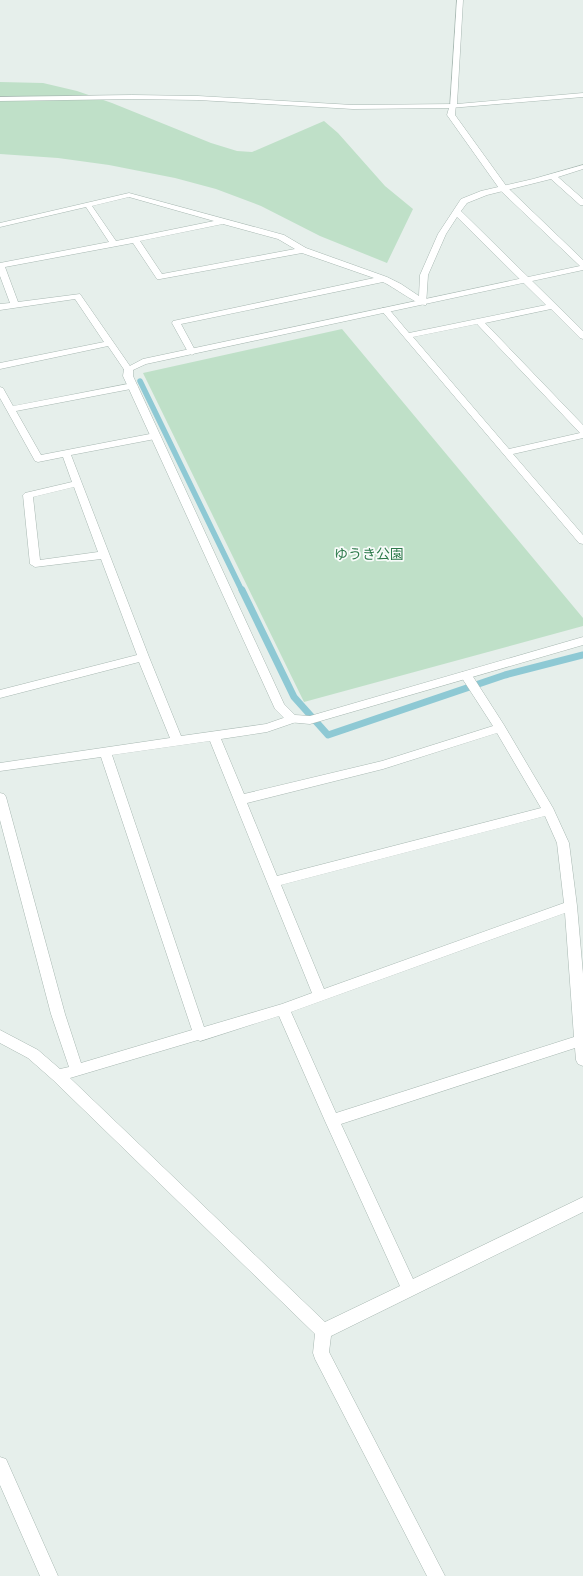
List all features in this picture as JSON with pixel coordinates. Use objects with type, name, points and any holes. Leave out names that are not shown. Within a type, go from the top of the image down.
[{"type":"street","points":[[460,0],[453,106],[451,115],[504,189],[583,266]]},
{"type":"street","points":[[0,99],[132,97],[198,98],[353,107],[453,106],[583,94]]},
{"type":"street","points":[[422,302],[424,275],[442,234],[464,201],[484,193],[504,189],[583,167]]},
{"type":"street","points":[[552,176],[583,203]]},
{"type":"street","points":[[0,225],[129,195],[281,237],[303,250],[384,279],[398,286],[422,302]]},
{"type":"street","points":[[88,205],[114,244]]},
{"type":"street","points":[[456,212],[583,336]]},
{"type":"street","points":[[15,306],[0,265],[135,240],[226,221]]},
{"type":"street","points":[[135,240],[160,277],[303,250]]},
{"type":"street","points":[[128,369],[143,362],[527,280],[583,266]]},
{"type":"street","points":[[192,352],[176,323],[384,279]]},
{"type":"street","points":[[0,307],[77,296],[128,369],[128,376],[279,706],[292,719]]},
{"type":"street","points":[[407,336],[553,306]]},
{"type":"street","points":[[385,310],[583,541]]},
{"type":"street","points":[[479,321],[583,431]]},
{"type":"street","points":[[0,366],[110,343]]},
{"type":"street","points":[[10,409],[133,386]]},
{"type":"street","points":[[0,390],[28,438],[38,459],[155,436]]},
{"type":"street","points":[[573,421],[583,418]]},
{"type":"street","points":[[508,452],[583,435]]},
{"type":"street","points":[[66,454],[143,657],[177,741]]},
{"type":"street","points":[[78,483],[28,495],[35,564],[104,555]]},
{"type":"street","points":[[0,767],[214,737],[267,728],[292,719],[310,720],[583,641]]},
{"type":"street","points":[[0,694],[143,657]]},
{"type":"street","points":[[466,675],[500,728],[549,811],[563,843],[571,906],[583,1060]]},
{"type":"street","points":[[239,800],[383,765],[500,728]]},
{"type":"street","points":[[214,737],[320,996]]},
{"type":"street","points":[[105,752],[200,1035]]},
{"type":"street","points":[[0,797],[58,1014],[77,1071]]},
{"type":"street","points":[[274,882],[549,811]]},
{"type":"street","points":[[58,1076],[200,1035],[283,1009],[571,906]]},
{"type":"street","points":[[283,1009],[332,1121],[410,1290]]},
{"type":"street","points":[[0,1036],[33,1054],[58,1076],[323,1331]]},
{"type":"street","points":[[332,1121],[582,1040]]},
{"type":"street","points":[[323,1331],[410,1290],[583,1204]]},
{"type":"street","points":[[323,1331],[321,1353],[436,1576]]},
{"type":"street","points":[[0,1465],[49,1576]]},
{"type":"green space","points":[[0,82],[43,83],[77,91],[112,103],[211,143],[237,151],[252,152],[324,121],[338,133],[385,186],[413,209],[387,263],[320,236],[261,206],[216,189],[175,178],[109,165],[58,158],[0,154]]},
{"type":"green space","name":"ゆうき公園","points":[[342,329],[583,618],[583,626],[304,702],[143,373]]},
{"type":"waterway","points":[[140,381],[242,591]]},
{"type":"waterway","points":[[242,590],[294,697],[328,735],[505,675],[583,655]]}]
